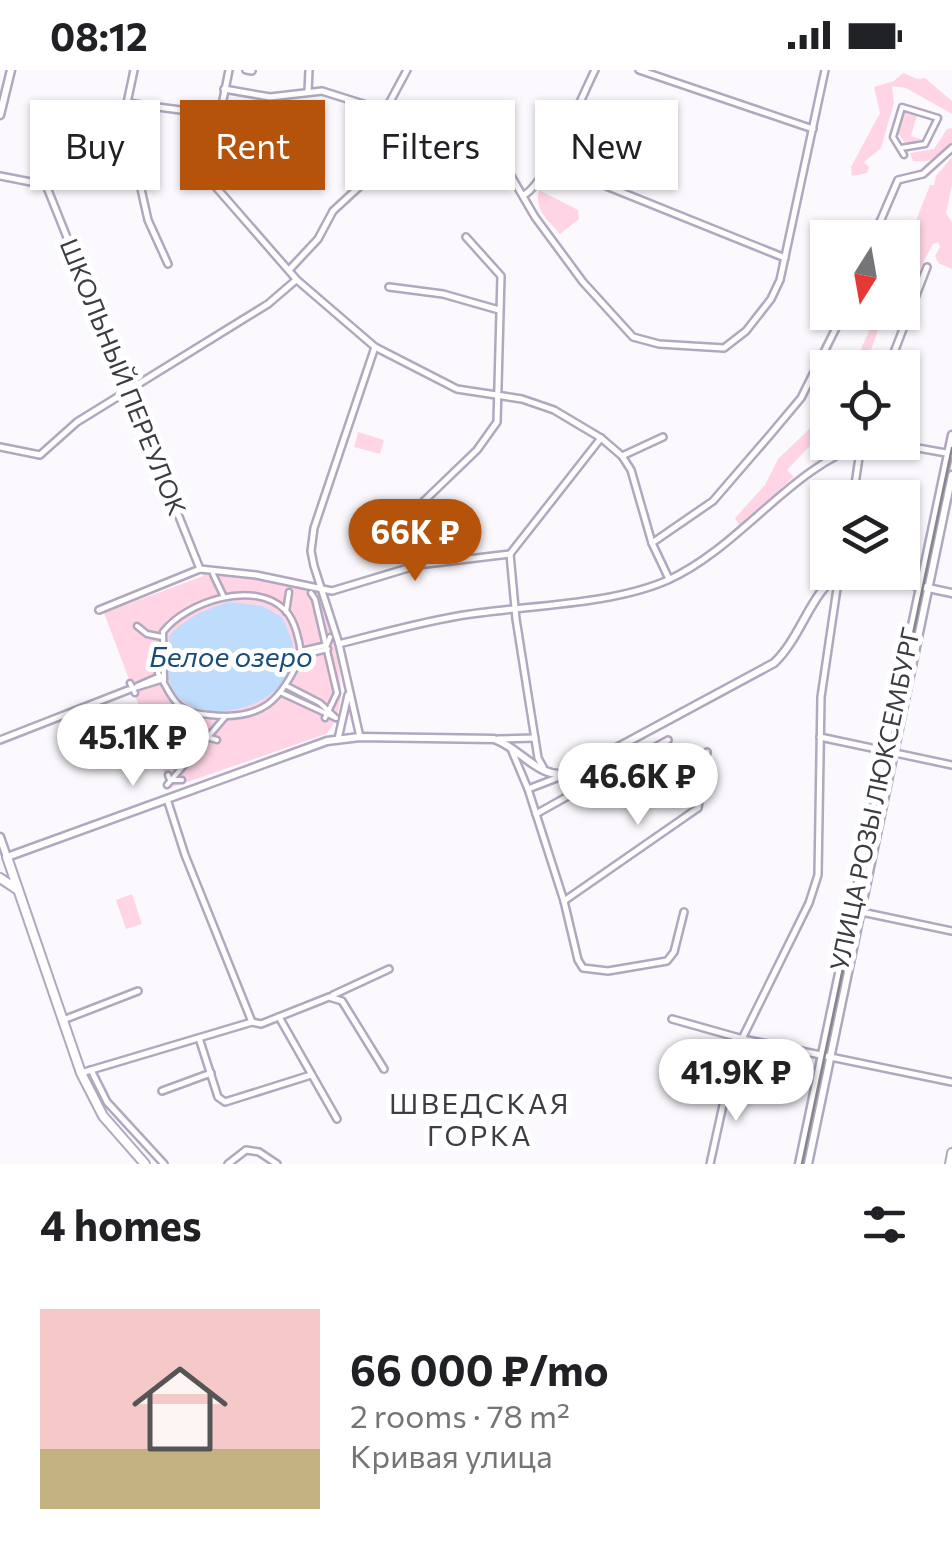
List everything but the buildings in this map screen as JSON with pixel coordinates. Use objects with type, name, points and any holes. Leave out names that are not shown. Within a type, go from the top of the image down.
[{"type":"main road","points":[[0,115],[10,70]]},
{"type":"main road","name":"УЛИЦА РОЗЫ ЛЮКСЕМБУРГ","points":[[920,586],[952,435]]},
{"type":"main road","name":"УЛИЦА РОЗЫ ЛЮКСЕМБУРГ","points":[[808,1164],[856,911],[952,475]]},
{"type":"main road","points":[[920,586],[952,594]]},
{"type":"main road","points":[[2,859],[166,796],[338,738],[494,739],[538,768],[552,774],[570,773],[774,663],[797,637],[823,590]]},
{"type":"main road","name":"УЛИЦА РОЗЫ ЛЮКСЕМБУРГ","points":[[891,752],[919,590]]},
{"type":"main road","points":[[0,837],[2,859],[18,890],[62,1020],[103,1116],[145,1164]]},
{"type":"main road","points":[[0,878],[18,890]]},
{"type":"main road","name":"УЛИЦА РОЗЫ ЛЮКСЕМБУРГ","points":[[799,1164],[826,1056]]},
{"type":"main road","points":[[950,1164],[952,1153]]},
{"type":"street","points":[[127,100],[134,70]]},
{"type":"street","points":[[222,100],[228,70]]},
{"type":"street","points":[[308,93],[309,70]]},
{"type":"street","points":[[391,100],[407,70]]},
{"type":"street","points":[[580,100],[595,70]]},
{"type":"street","points":[[639,70],[813,129]]},
{"type":"street","points":[[515,180],[535,217],[583,282],[633,336],[659,344],[715,349],[736,342],[770,299],[785,258],[825,70]]},
{"type":"street","points":[[224,89],[270,97],[322,91],[350,100]]},
{"type":"street","points":[[902,107],[938,118],[925,144],[903,151],[894,136],[902,107]]},
{"type":"street","points":[[881,220],[898,180],[923,174],[952,148]]},
{"type":"street","points":[[0,176],[30,182]]},
{"type":"street","points":[[524,195],[535,186]]},
{"type":"street","name":"ШКОЛЬНЫЙ ПЕРЕУЛОК","points":[[48,190],[200,569]]},
{"type":"street","points":[[141,190],[148,220],[168,264]]},
{"type":"street","points":[[218,190],[297,280],[375,347],[457,389],[522,399],[554,410],[601,438],[622,456],[631,470],[652,543],[669,579]]},
{"type":"street","points":[[289,271],[318,239],[333,211],[356,190]]},
{"type":"street","points":[[616,190],[785,258]]},
{"type":"street","points":[[418,565],[418,512],[427,498],[477,450],[497,422],[499,272],[466,237]]},
{"type":"street","points":[[895,350],[927,267]]},
{"type":"street","points":[[0,448],[40,455],[77,422],[268,304],[297,280]]},
{"type":"street","points":[[389,287],[443,294],[499,310]]},
{"type":"street","points":[[652,543],[712,501],[780,423],[801,398],[835,330]]},
{"type":"street","points":[[360,737],[339,644],[310,551],[314,528],[375,347]]},
{"type":"street","points":[[552,774],[542,766],[535,738],[510,554],[601,438]]},
{"type":"street","points":[[622,456],[663,438]]},
{"type":"street","points":[[920,449],[950,454]]},
{"type":"street","points":[[339,644],[458,616],[631,590],[669,579],[737,536],[798,482],[835,460]]},
{"type":"street","points":[[99,610],[200,569],[332,591],[418,565],[510,554]]},
{"type":"street","points":[[213,574],[218,597]]},
{"type":"street","points":[[710,1164],[731,1066],[809,904],[818,874],[821,697],[837,590]]},
{"type":"street","points":[[190,712],[236,718],[258,710],[282,693],[301,653],[286,612],[289,592]]},
{"type":"street","points":[[311,592],[337,693],[326,715]]},
{"type":"street","points":[[198,745],[200,720],[172,696],[160,678],[162,636],[166,628],[179,615],[218,597],[253,597],[276,604],[286,612]]},
{"type":"street","points":[[136,626],[147,636],[162,636]]},
{"type":"street","points":[[327,647],[330,637]]},
{"type":"street","points":[[301,653],[327,647]]},
{"type":"street","points":[[0,740],[160,678]]},
{"type":"street","points":[[142,685],[160,678]]},
{"type":"street","points":[[287,686],[322,703],[326,715]]},
{"type":"street","points":[[294,700],[300,692]]},
{"type":"street","points":[[338,738],[349,692]]},
{"type":"street","points":[[282,693],[326,715]]},
{"type":"street","points":[[165,704],[172,696]]},
{"type":"street","points":[[316,712],[322,703]]},
{"type":"street","points":[[170,782],[225,717]]},
{"type":"street","points":[[196,734],[217,740]]},
{"type":"street","points":[[820,737],[952,766]]},
{"type":"street","points":[[494,739],[535,738]]},
{"type":"street","points":[[536,814],[668,740]]},
{"type":"street","points":[[507,744],[528,789],[564,901],[578,960],[584,968],[596,972],[672,958],[684,912]]},
{"type":"street","points":[[564,901],[698,808],[706,752]]},
{"type":"street","points":[[528,789],[570,773]]},
{"type":"street","points":[[166,796],[252,1022]]},
{"type":"street","points":[[856,911],[952,932]]},
{"type":"street","points":[[164,1164],[106,1102],[86,1072],[252,1022],[260,1024],[389,969]]},
{"type":"street","points":[[62,1020],[138,991]]},
{"type":"street","points":[[328,997],[342,1001],[384,1069]]},
{"type":"street","points":[[279,1017],[336,1119]]},
{"type":"street","points":[[672,1019],[743,1039],[952,1082]]},
{"type":"street","points":[[199,1038],[218,1096],[225,1102],[312,1075]]},
{"type":"street","points":[[162,1091],[210,1073]]},
{"type":"street","points":[[228,1164],[246,1150],[259,1152],[276,1164]]},
{"type":"shaded area","points":[[903,73],[925,78],[952,101],[952,114],[906,88],[892,86],[894,103],[881,148],[864,162],[869,167],[867,173],[852,176],[851,167],[880,113],[874,87],[894,81]]},
{"type":"shaded area","points":[[904,111],[917,115],[911,136],[922,140],[921,143],[905,143],[897,132]]},
{"type":"shaded area","points":[[952,128],[952,144],[943,153],[930,160],[913,161],[910,153],[934,149],[947,129]]},
{"type":"shaded area","points":[[952,157],[946,213],[952,222],[952,269],[938,263],[938,242],[933,244],[920,269],[920,220],[916,220],[936,176]]},
{"type":"shaded area","points":[[539,190],[578,210],[579,219],[560,234],[540,209]]},
{"type":"shaded area","points":[[869,330],[878,330],[871,350],[861,350]]},
{"type":"shaded area","points":[[810,428],[810,447],[787,470],[794,477],[739,525],[735,518],[765,485],[778,459]]},
{"type":"shaded area","points":[[358,432],[384,440],[380,454],[354,447]]},
{"type":"shaded area","points":[[202,573],[306,588],[318,596],[339,667],[340,704],[326,734],[170,788],[104,613],[203,576]]},
{"type":"shaded area","points":[[132,894],[142,924],[126,929],[116,900]]},
{"type":"water","name":"Белое озеро","points":[[230,602],[262,606],[282,617],[294,649],[290,672],[262,700],[243,708],[202,710],[185,703],[173,690],[168,671],[169,636],[197,614]]},
{"type":"tram line","points":[[802,1164],[952,448]]},
{"type":"district","name":"ШВЕДСКАЯ ГОРКА","points":[[480,1120]]}]
